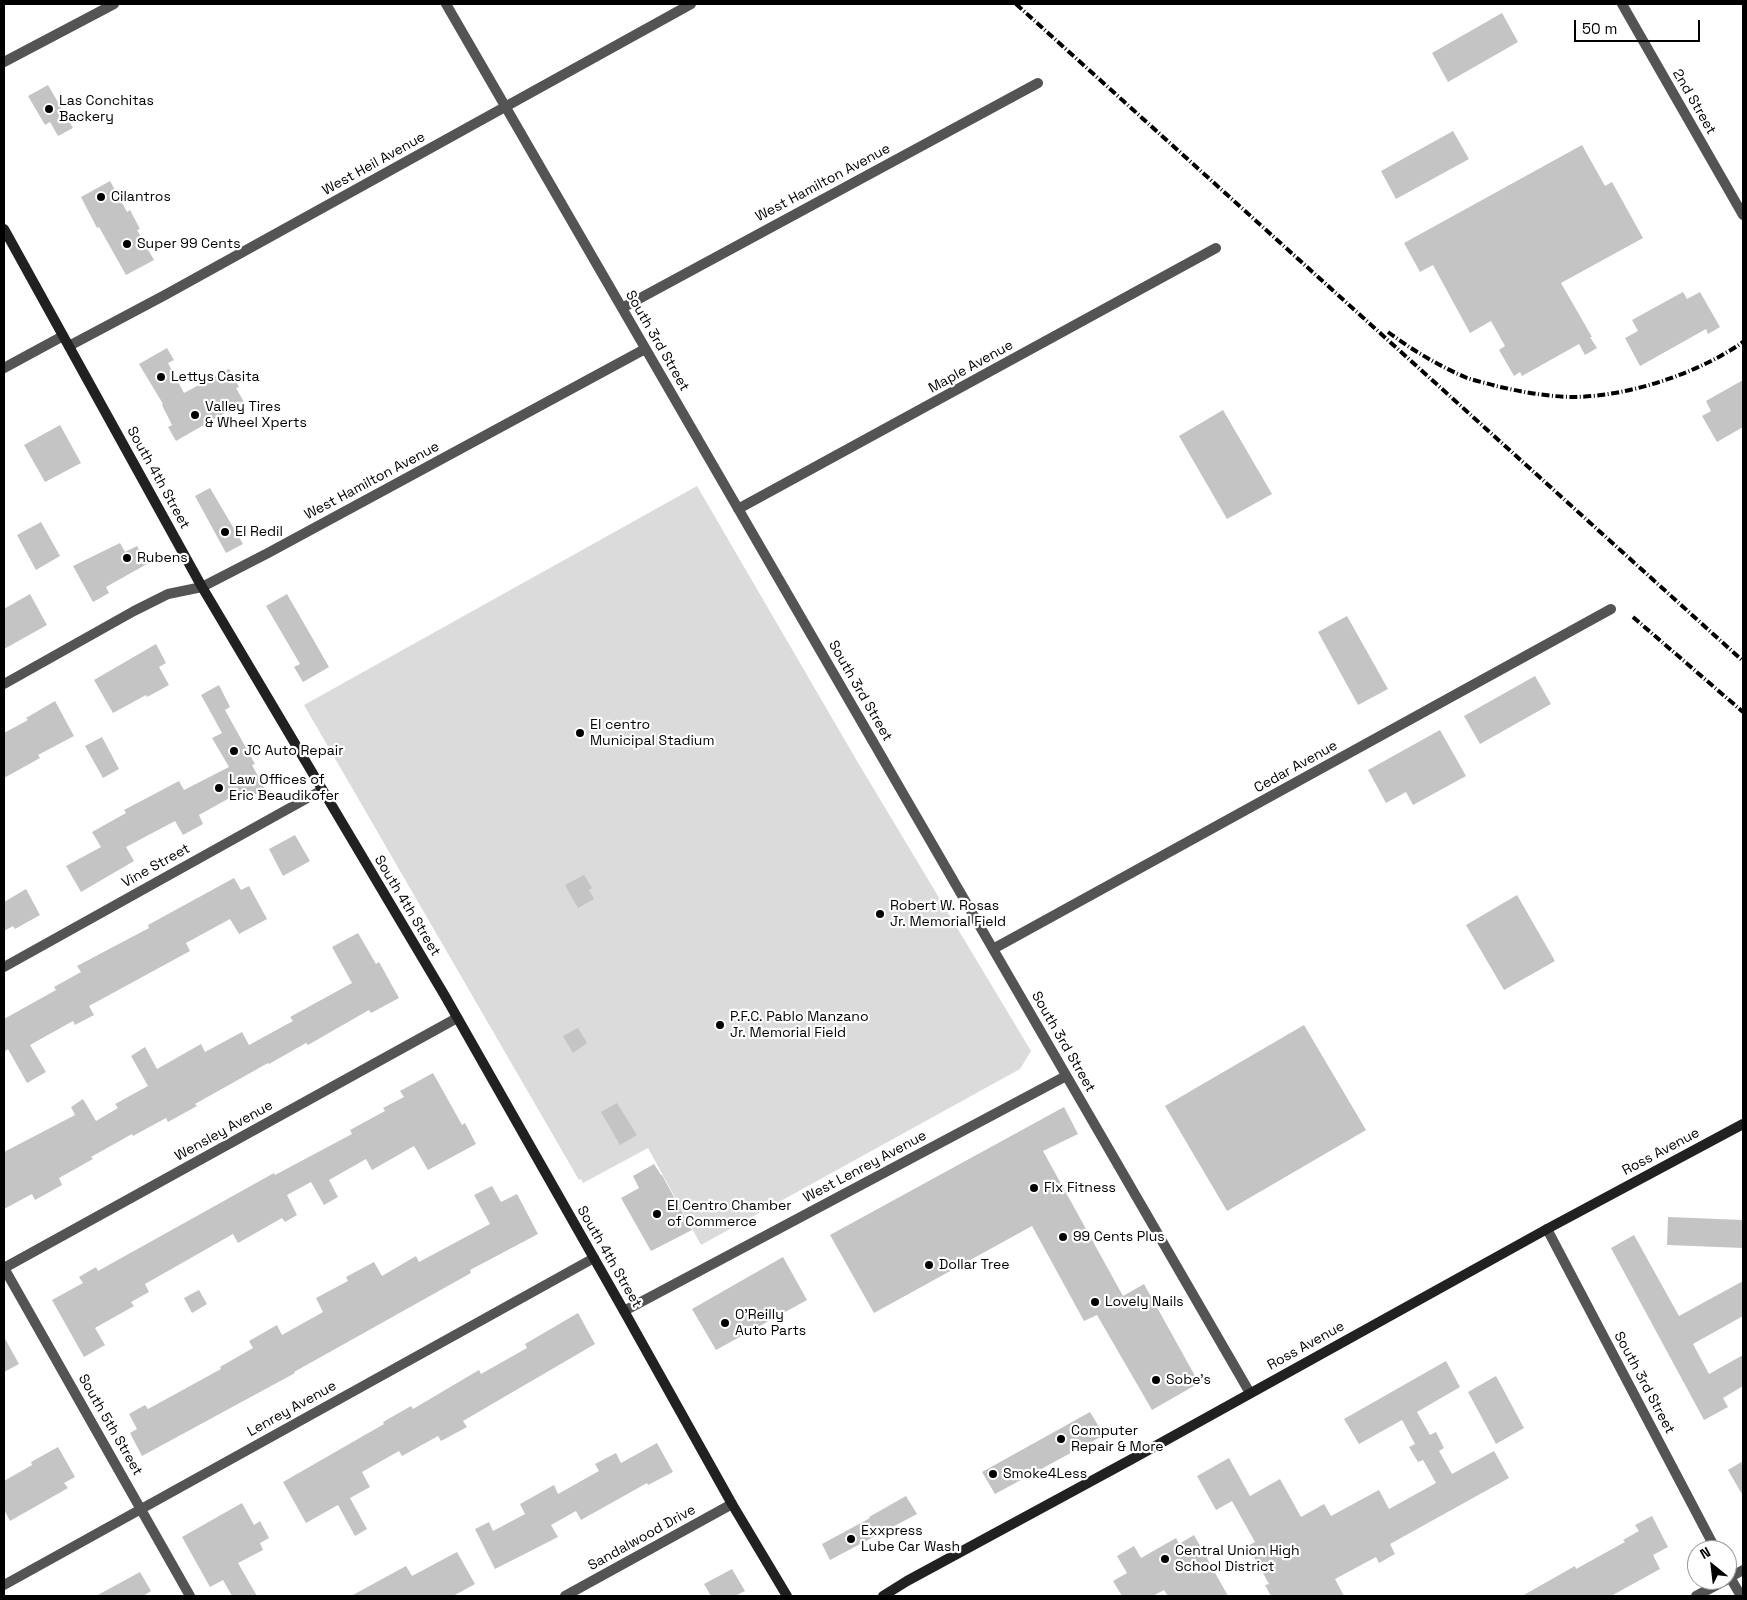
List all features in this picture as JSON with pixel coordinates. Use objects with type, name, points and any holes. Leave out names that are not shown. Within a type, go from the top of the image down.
[{"type":"main road","name":"South 4th Street","points":[[4,229],[202,587],[457,1018],[624,1310],[732,1504],[787,1596]]},
{"type":"main road","name":"Ross Avenue","points":[[883,1596],[907,1581],[1124,1464],[1547,1229],[1743,1124]]},
{"type":"street","points":[[4,62],[114,4]]},
{"type":"street","name":"South 3rd Street","points":[[446,4],[1250,1393]]},
{"type":"street","name":"West Heil Avenue","points":[[69,346],[174,291],[692,4]]},
{"type":"street","name":"2nd Street","points":[[1622,4],[1743,214]]},
{"type":"street","name":"West Hamilton Avenue","points":[[622,308],[1038,83]]},
{"type":"street","name":"Maple Avenue","points":[[738,509],[1216,248]]},
{"type":"street","points":[[4,368],[63,336]]},
{"type":"street","name":"West Hamilton Avenue","points":[[4,684],[168,594],[202,587],[268,553],[645,349]]},
{"type":"street","name":"Cedar Avenue","points":[[993,949],[1611,609]]},
{"type":"street","name":"Vine Street","points":[[4,967],[322,790]]},
{"type":"street","name":"Wensley Avenue","points":[[4,1268],[457,1018]]},
{"type":"street","name":"West Lenrey Avenue","points":[[624,1310],[1066,1076]]},
{"type":"street","name":"South 3rd Street","points":[[1547,1229],[1711,1540]]},
{"type":"street","name":"Lenrey Avenue","points":[[4,1585],[594,1258]]},
{"type":"street","name":"South 5th Street","points":[[4,1268],[190,1596]]},
{"type":"street","name":"Sandalwood Drive","points":[[564,1596],[732,1504]]},
{"type":"shaded area","points":[[697,486],[857,761],[1031,1051],[1020,1069],[701,1245],[648,1148],[583,1183],[581,1179],[579,1180],[304,705]]},
{"type":"building","points":[[1502,13],[1518,42],[1448,82],[1432,53]]},
{"type":"building","name":"Las Conchitas Backery","points":[[48,85],[73,128],[58,136],[50,122],[45,125],[28,96]]},
{"type":"building","points":[[1453,131],[1469,159],[1396,199],[1381,171]]},
{"type":"building","points":[[1582,145],[1605,186],[1612,182],[1643,238],[1561,283],[1597,348],[1585,355],[1579,344],[1522,376],[1520,372],[1514,376],[1499,350],[1505,346],[1491,321],[1470,333],[1433,265],[1420,272],[1404,243]]},
{"type":"building","points":[[110,181],[127,212],[130,210],[140,229],[137,230],[154,260],[126,275],[99,227],[97,228],[81,197]]},
{"type":"building","points":[[1683,292],[1687,299],[1700,292],[1720,327],[1708,334],[1706,329],[1640,366],[1625,338],[1638,331],[1632,320]]},
{"type":"building","name":"Valley Tires & Wheel Xperts","points":[[167,348],[174,360],[168,363],[184,393],[229,369],[239,387],[236,388],[244,402],[176,441],[168,427],[172,425],[163,404],[139,364]]},
{"type":"building","points":[[1743,380],[1743,427],[1717,442],[1702,416],[1711,411],[1706,401]]},
{"type":"building","points":[[1223,410],[1272,494],[1227,519],[1179,436]]},
{"type":"building","points":[[60,425],[81,463],[45,482],[24,445]]},
{"type":"building","points":[[210,488],[243,544],[226,553],[195,496]]},
{"type":"building","points":[[41,522],[60,556],[36,570],[17,535]]},
{"type":"building","points":[[120,543],[125,552],[137,546],[147,564],[106,587],[109,593],[93,602],[73,566]]},
{"type":"building","points":[[30,594],[47,625],[4,649],[4,609]]},
{"type":"building","points":[[287,594],[329,667],[303,682],[294,667],[300,664],[266,606]]},
{"type":"building","points":[[1347,616],[1388,689],[1358,705],[1318,632]]},
{"type":"building","points":[[156,644],[166,663],[159,667],[169,685],[113,713],[94,680]]},
{"type":"building","points":[[1535,676],[1551,704],[1480,744],[1464,716]]},
{"type":"building","points":[[219,685],[230,707],[225,710],[255,764],[252,765],[265,789],[248,798],[244,790],[199,815],[203,824],[183,835],[175,821],[126,847],[134,861],[81,892],[66,866],[101,847],[92,832],[126,813],[124,810],[179,781],[184,790],[229,767],[212,738],[222,733],[201,695]]},
{"type":"building","points":[[55,701],[74,736],[38,755],[40,758],[4,778],[4,733],[28,720],[26,718]]},
{"type":"building","points":[[1440,730],[1466,776],[1413,805],[1406,792],[1386,803],[1368,770]]},
{"type":"building","points":[[102,737],[119,769],[103,778],[85,746]]},
{"type":"building","points":[[295,835],[310,861],[283,876],[269,849]]},
{"type":"building","points":[[584,875],[592,888],[589,890],[594,899],[578,908],[565,885]]},
{"type":"building","points":[[234,878],[241,890],[249,886],[267,919],[239,934],[230,919],[186,943],[190,951],[89,1006],[94,1015],[75,1025],[73,1021],[30,1045],[46,1072],[27,1083],[8,1049],[4,1052],[4,1019],[56,990],[54,987],[81,972],[77,966],[149,928],[148,925]]},
{"type":"building","points":[[26,889],[40,915],[15,929],[13,926],[4,931],[4,902]]},
{"type":"building","points":[[1517,895],[1555,961],[1504,990],[1466,925]]},
{"type":"building","points":[[358,933],[376,964],[379,962],[399,998],[371,1013],[369,1010],[308,1045],[306,1043],[268,1063],[195,1104],[197,1106],[168,1122],[166,1118],[133,1136],[132,1134],[59,1178],[62,1185],[35,1200],[32,1194],[4,1209],[4,1152],[75,1115],[71,1107],[83,1099],[96,1121],[118,1108],[115,1104],[148,1086],[131,1056],[145,1047],[157,1069],[201,1044],[205,1052],[242,1032],[249,1045],[293,1021],[290,1017],[352,983],[332,947]]},
{"type":"building","points":[[1304,1025],[1366,1130],[1227,1211],[1165,1106]]},
{"type":"building","points":[[578,1028],[587,1043],[573,1053],[563,1036]]},
{"type":"building","points":[[433,1073],[462,1125],[465,1123],[476,1144],[428,1170],[414,1146],[372,1170],[366,1159],[329,1180],[338,1197],[324,1205],[311,1182],[287,1195],[297,1215],[285,1222],[282,1218],[238,1243],[233,1234],[145,1284],[149,1292],[131,1302],[134,1306],[95,1328],[105,1345],[84,1357],[52,1300],[83,1283],[79,1277],[96,1267],[98,1271],[274,1173],[275,1175],[352,1134],[350,1130],[385,1111],[383,1108],[404,1097],[400,1091]]},
{"type":"building","points":[[617,1103],[637,1135],[620,1145],[601,1112]]},
{"type":"building","points":[[1064,1107],[1078,1134],[1043,1151],[1123,1296],[1144,1284],[1199,1383],[1152,1410],[1097,1315],[1084,1321],[1032,1226],[874,1313],[830,1235]]},
{"type":"building","name":"El Centro Chamber of Commerce","points":[[654,1164],[692,1230],[651,1251],[621,1198],[639,1188],[633,1176]]},
{"type":"building","points":[[492,1186],[501,1202],[517,1194],[538,1234],[470,1270],[471,1273],[295,1373],[142,1456],[130,1433],[137,1429],[129,1414],[145,1405],[148,1409],[221,1369],[220,1367],[253,1348],[249,1341],[277,1325],[282,1335],[323,1312],[316,1298],[348,1281],[346,1277],[374,1262],[382,1276],[416,1256],[419,1262],[490,1224],[474,1195]]},
{"type":"building","points":[[1668,1217],[1743,1220],[1743,1248],[1667,1245]]},
{"type":"building","points":[[1634,1235],[1679,1316],[1743,1281],[1743,1316],[1693,1344],[1709,1374],[1743,1355],[1743,1386],[1723,1398],[1728,1407],[1704,1420],[1611,1248]]},
{"type":"building","points":[[783,1257],[807,1300],[716,1350],[692,1309]]},
{"type":"building","points":[[199,1290],[207,1304],[192,1313],[184,1298]]},
{"type":"building","points":[[578,1313],[595,1344],[463,1421],[467,1427],[441,1441],[438,1436],[402,1456],[399,1451],[362,1472],[370,1487],[350,1498],[367,1529],[355,1536],[338,1505],[306,1523],[283,1482],[384,1424],[383,1422],[411,1406],[413,1409],[479,1370],[481,1374],[527,1348],[525,1344]]},
{"type":"building","points":[[4,1337],[19,1364],[4,1372]]},
{"type":"building","points":[[1446,1361],[1460,1387],[1417,1412],[1430,1435],[1436,1432],[1444,1448],[1439,1451],[1452,1474],[1494,1451],[1509,1478],[1390,1544],[1395,1554],[1379,1563],[1376,1557],[1335,1579],[1344,1596],[1271,1596],[1265,1585],[1269,1584],[1248,1546],[1255,1542],[1232,1501],[1216,1510],[1197,1476],[1229,1458],[1250,1496],[1280,1479],[1301,1517],[1324,1504],[1331,1516],[1379,1490],[1389,1509],[1436,1483],[1423,1460],[1418,1462],[1409,1447],[1415,1444],[1402,1420],[1359,1444],[1344,1419]]},
{"type":"building","points":[[1496,1376],[1524,1428],[1496,1444],[1468,1392]]},
{"type":"building","points":[[1090,1412],[1104,1435],[995,1494],[982,1472]]},
{"type":"building","points":[[657,1443],[673,1472],[648,1485],[647,1483],[581,1520],[576,1511],[551,1525],[558,1537],[495,1569],[475,1529],[489,1522],[493,1531],[525,1514],[520,1504],[554,1485],[558,1494],[599,1471],[595,1464],[616,1453],[621,1463]]},
{"type":"building","points":[[58,1447],[75,1477],[64,1483],[68,1488],[10,1521],[4,1509],[4,1481],[32,1465],[31,1462]]},
{"type":"building","points":[[1743,1461],[1743,1496],[1728,1470]]},
{"type":"building","points":[[906,1496],[917,1514],[830,1560],[822,1544]]},
{"type":"building","points":[[242,1503],[254,1525],[260,1521],[269,1538],[260,1543],[263,1550],[238,1563],[257,1596],[232,1596],[223,1580],[210,1587],[182,1537]]},
{"type":"building","points":[[1652,1516],[1668,1547],[1653,1555],[1660,1569],[1611,1596],[1522,1596],[1575,1566],[1576,1569],[1625,1542],[1623,1540],[1639,1531],[1635,1525]]},
{"type":"building","points":[[1194,1535],[1228,1596],[1168,1596],[1164,1590],[1153,1596],[1122,1596],[1113,1581],[1127,1573],[1117,1556],[1134,1546],[1141,1558],[1176,1538],[1179,1544]]},
{"type":"building","points":[[457,1552],[475,1584],[453,1596],[351,1596],[406,1566],[412,1576]]},
{"type":"building","points":[[732,1569],[745,1591],[735,1596],[711,1596],[704,1584]]},
{"type":"building","points":[[140,1572],[151,1591],[143,1596],[96,1596]]},
{"type":"railway","points":[[1016,4],[1743,661]]},
{"type":"railway","points":[[1388,332],[1426,357],[1467,378],[1516,390],[1565,397],[1596,396],[1663,381],[1706,364],[1743,342]]},
{"type":"railway","points":[[1633,617],[1743,712]]},
{"type":"place","name":"Las Conchitas Backery","points":[[49,109]]},
{"type":"place","name":"Cilantros","points":[[101,197]]},
{"type":"place","name":"Super 99 Cents","points":[[127,244]]},
{"type":"place","name":"Lettys Casita","points":[[161,377]]},
{"type":"place","name":"Valley Tires & Wheel Xperts","points":[[195,415]]},
{"type":"place","name":"El Redil","points":[[225,532]]},
{"type":"place","name":"Rubens","points":[[127,558]]},
{"type":"place","name":"El centro Municipal Stadium","points":[[580,733]]},
{"type":"place","name":"JC Auto Repair","points":[[234,751]]},
{"type":"place","name":"Law Offices of Eric Beaudikofer","points":[[219,788]]},
{"type":"place","name":"Robert W. Rosas Jr. Memorial Field","points":[[880,914]]},
{"type":"place","name":"P.F.C. Pablo Manzano Jr. Memorial Field","points":[[720,1025]]},
{"type":"place","name":"Flx Fitness","points":[[1034,1188]]},
{"type":"place","name":"El Centro Chamber of Commerce","points":[[657,1214]]},
{"type":"place","name":"99 Cents Plus","points":[[1063,1237]]},
{"type":"place","name":"Dollar Tree","points":[[929,1265]]},
{"type":"place","name":"Lovely Nails","points":[[1095,1302]]},
{"type":"place","name":"O'Reilly Auto Parts","points":[[725,1323]]},
{"type":"place","name":"Sobe's","points":[[1156,1380]]},
{"type":"place","name":"Computer Repair & More","points":[[1061,1439]]},
{"type":"place","name":"Smoke4Less","points":[[993,1474]]},
{"type":"place","name":"Exxpress Lube Car Wash","points":[[851,1539]]},
{"type":"place","name":"Central Union High School District","points":[[1165,1559]]}]
